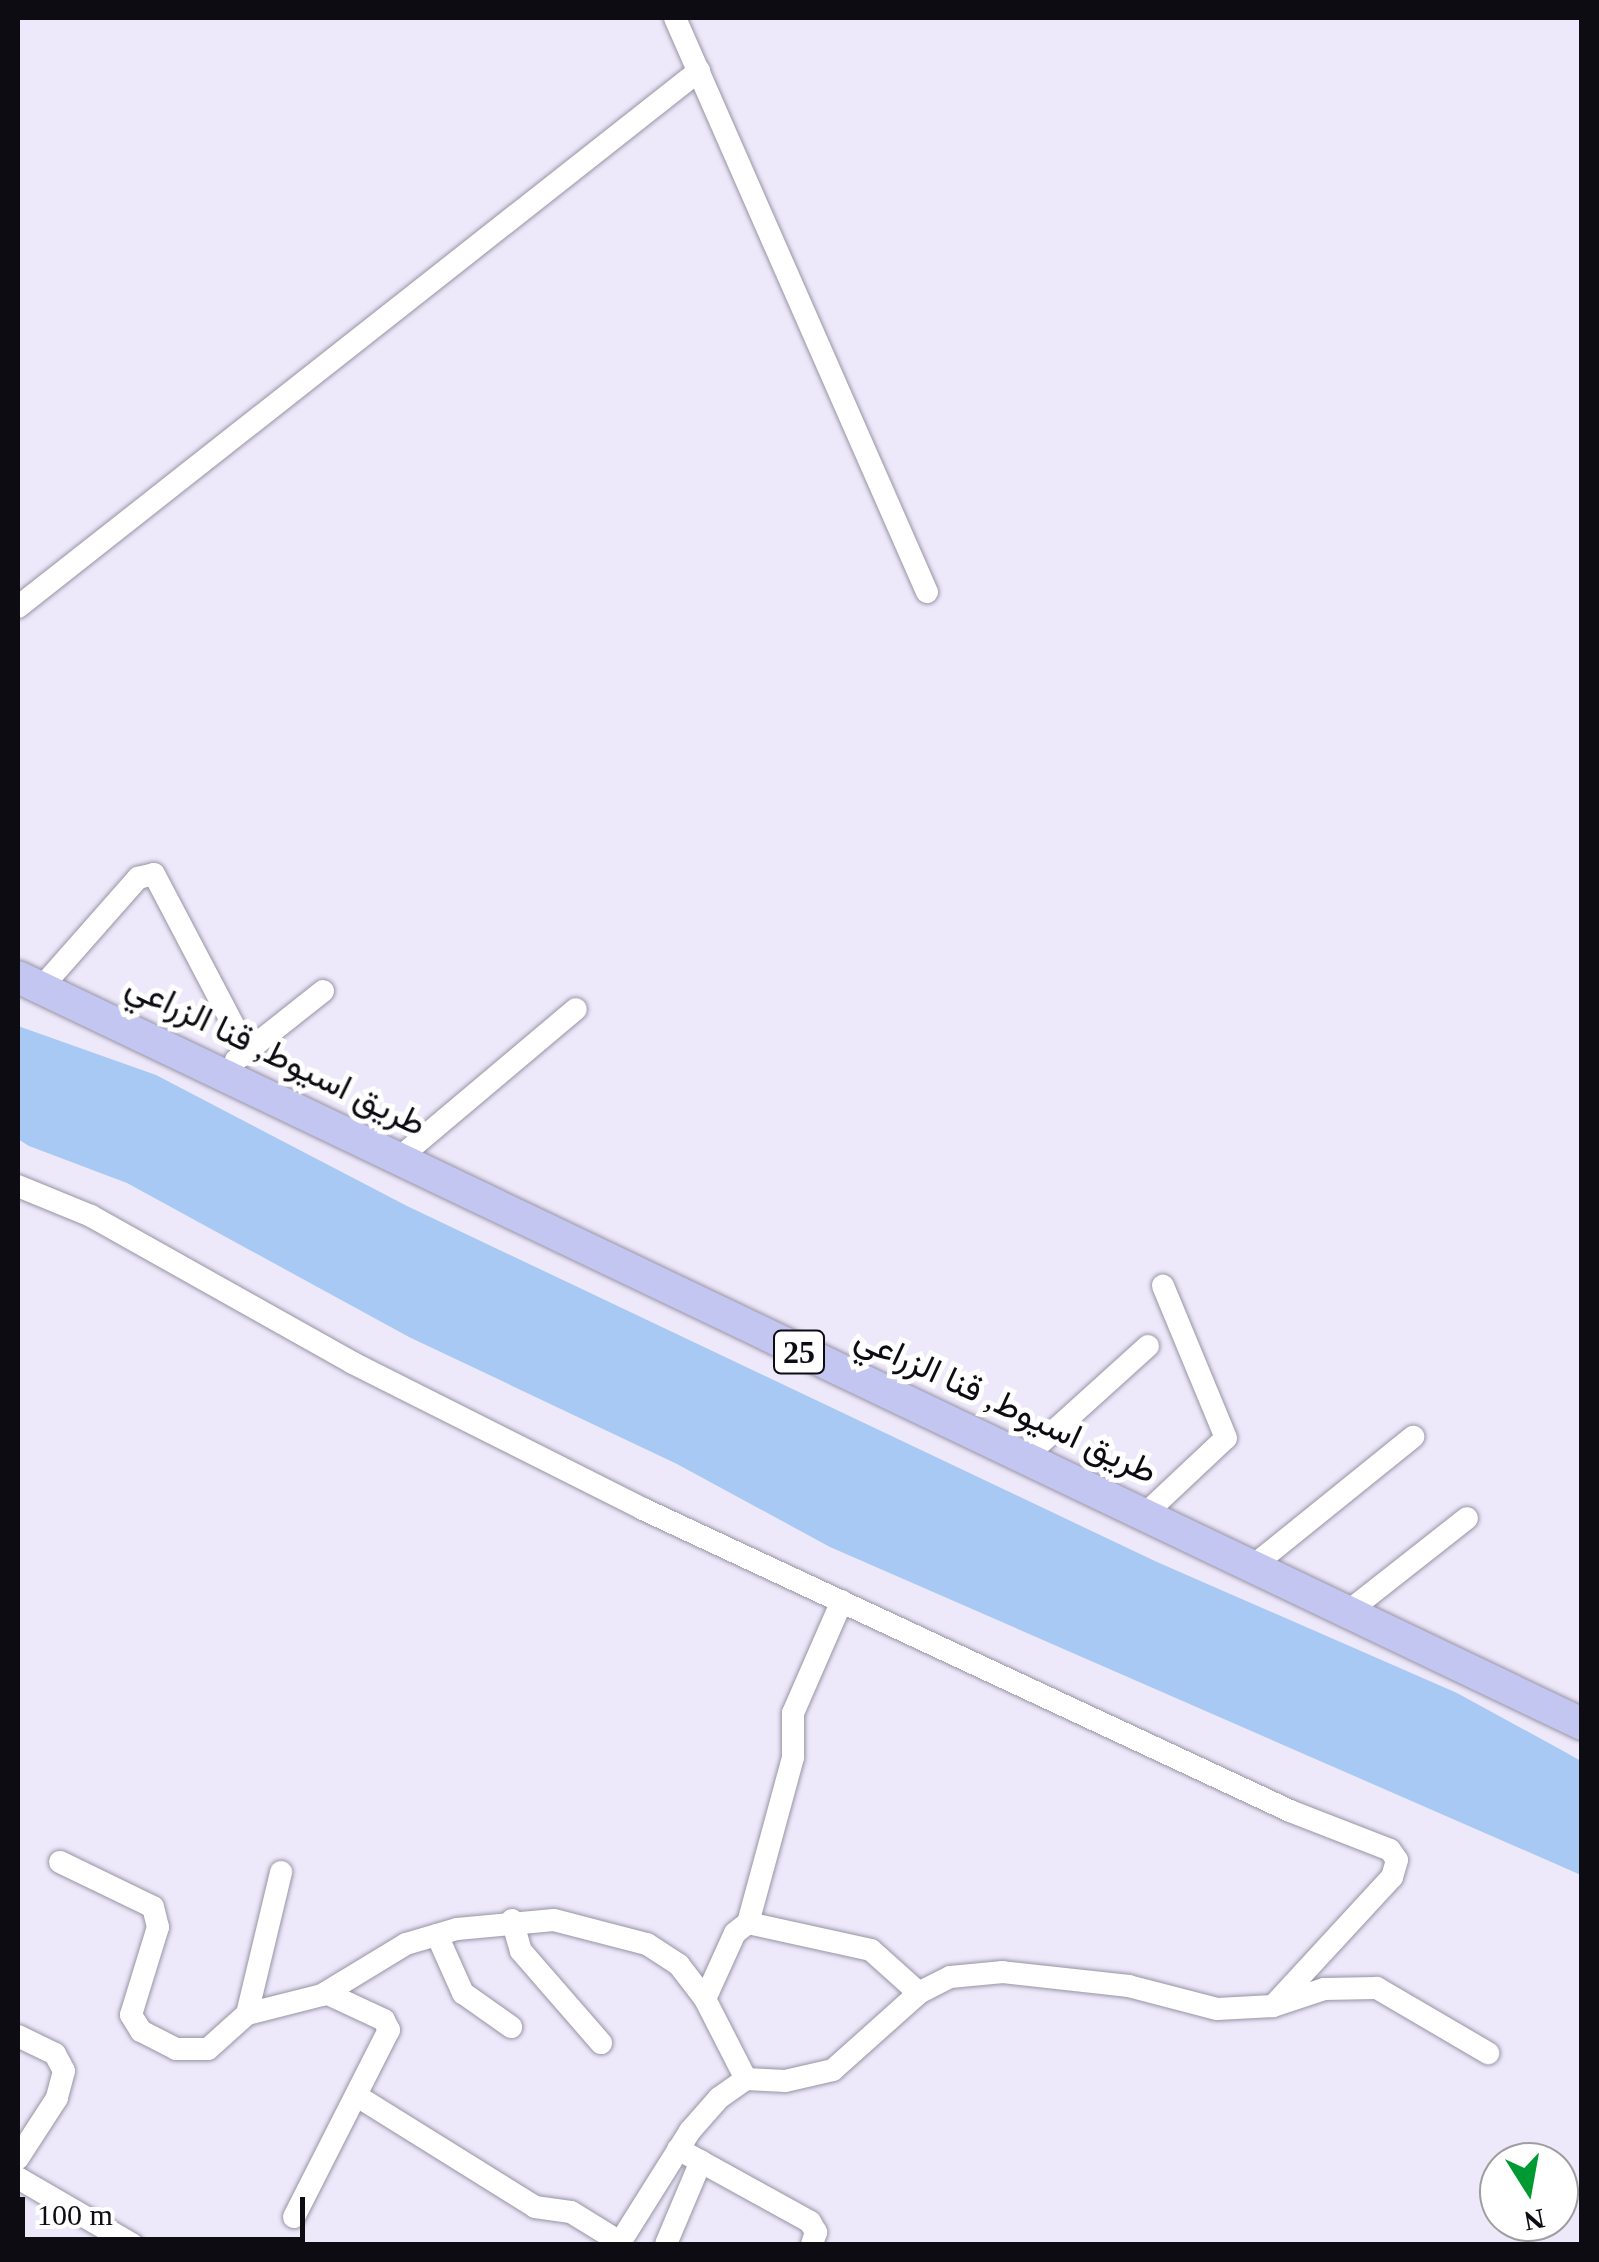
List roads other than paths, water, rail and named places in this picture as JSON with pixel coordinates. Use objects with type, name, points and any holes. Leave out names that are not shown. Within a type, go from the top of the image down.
[{"type":"highway","name":"طريق اسيوط, قنا الزراعي","points":[[30,983],[234,1061],[399,1158],[1582,1724]]},
{"type":"street","points":[[676,18],[927,592]]},
{"type":"street","points":[[18,608],[700,71]]},
{"type":"street","points":[[30,983],[138,878],[154,874],[234,1061],[323,990]]},
{"type":"street","points":[[399,1158],[576,1009]]},
{"type":"street","points":[[18,1186],[91,1216],[353,1363],[592,1484],[1290,1811],[1390,1850],[1397,1860],[1392,1876],[1272,2006]]},
{"type":"street","points":[[1144,1515],[1226,1438],[1163,1286]]},
{"type":"street","points":[[1024,1458],[1148,1346]]},
{"type":"street","points":[[1252,1566],[1413,1437]]},
{"type":"street","points":[[1349,1611],[1467,1518]]},
{"type":"street","points":[[705,1999],[735,1932],[748,1924],[794,1757],[793,1713],[842,1601]]},
{"type":"street","points":[[60,1862],[148,1902],[157,1915],[132,2006],[142,2031],[198,2053],[247,2014],[326,1992],[378,1958],[437,1935],[512,1920],[594,1926],[646,1944],[679,1964],[705,1999],[746,2079]]},
{"type":"street","points":[[247,2014],[281,1872]]},
{"type":"street","points":[[512,1920],[522,1951],[601,2043]]},
{"type":"street","points":[[748,1924],[871,1950],[919,1993]]},
{"type":"street","points":[[437,1935],[463,1993],[511,2027]]},
{"type":"street","points":[[357,2096],[535,2207],[571,2212],[620,2243],[678,2149],[718,2098],[746,2079],[785,2081],[833,2070],[919,1993],[967,1972],[1003,1972],[1129,1986],[1217,2009],[1272,2006],[1324,1989],[1377,1988],[1488,2053]]},
{"type":"street","points":[[294,2217],[388,2036],[388,2024],[326,1992]]},
{"type":"street","points":[[18,2036],[56,2054],[64,2071],[58,2098],[18,2158]]},
{"type":"street","points":[[678,2149],[810,2222],[816,2232],[812,2244]]},
{"type":"street","points":[[666,2244],[701,2162]]},
{"type":"street","points":[[18,2178],[132,2244]]},
{"type":"water","points":[[18,1026],[156,1075],[407,1206],[1157,1562],[1457,1693],[1581,1761],[1581,1875],[830,1547],[677,1464],[409,1337],[127,1183],[29,1146],[18,1139]]}]
